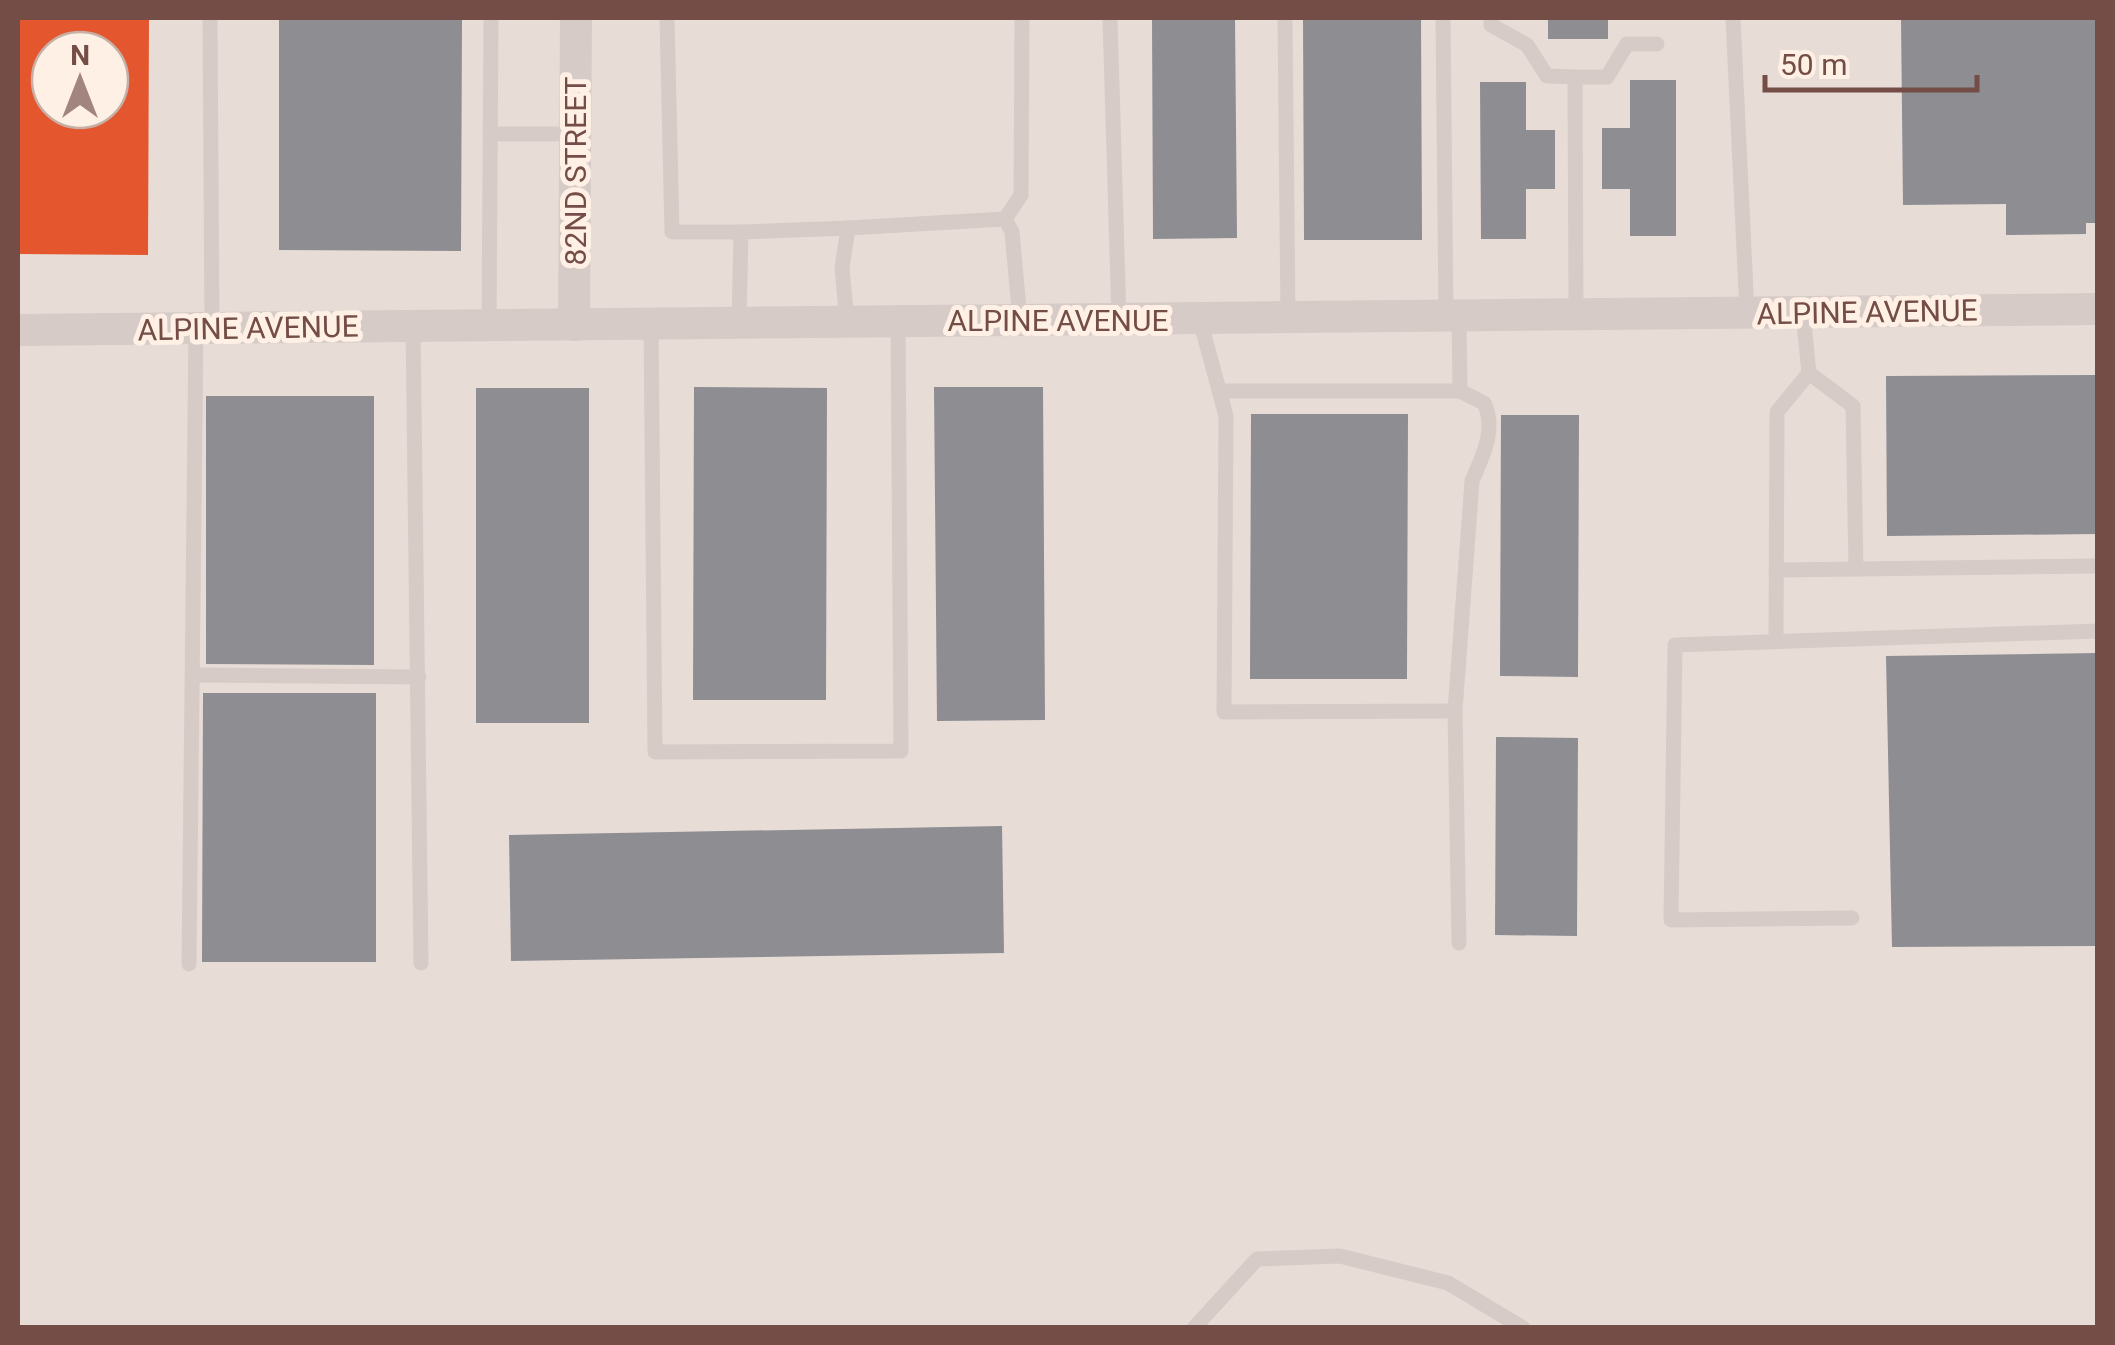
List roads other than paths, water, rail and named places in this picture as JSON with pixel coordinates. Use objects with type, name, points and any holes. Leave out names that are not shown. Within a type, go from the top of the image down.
[{"type":"street","name":"82ND STREET","points":[[574,325],[576,18]]},
{"type":"street","name":"ALPINE AVENUE","points":[[18,330],[2098,309]]},
{"type":"lane","points":[[189,964],[210,18]]},
{"type":"lane","points":[[489,326],[491,18]]},
{"type":"lane","points":[[668,18],[672,232],[1005,219]]},
{"type":"lane","points":[[1005,219],[1021,194],[1022,18]]},
{"type":"lane","points":[[1110,18],[1118,320]]},
{"type":"lane","points":[[1285,18],[1288,318]]},
{"type":"lane","points":[[1443,18],[1453,316],[1460,390]]},
{"type":"lane","points":[[1491,18],[1491,25],[1526,45],[1547,76],[1607,77],[1626,44],[1657,44]]},
{"type":"lane","points":[[1733,18],[1747,314]]},
{"type":"lane","points":[[1575,77],[1576,315]]},
{"type":"lane","points":[[490,134],[575,134]]},
{"type":"lane","points":[[1005,219],[1012,232],[1020,320]]},
{"type":"lane","points":[[847,322],[842,268],[848,228]]},
{"type":"lane","points":[[740,232],[740,323]]},
{"type":"lane","points":[[1803,314],[1810,373],[1853,406],[1856,569]]},
{"type":"lane","points":[[1200,320],[1226,416],[1224,712],[1455,711]]},
{"type":"lane","points":[[651,324],[655,752],[882,751],[901,750],[898,322]]},
{"type":"lane","points":[[413,326],[420,963]]},
{"type":"lane","points":[[1776,638],[1778,412],[1810,373]]},
{"type":"lane","points":[[1220,392],[1460,390],[1484,403],[1489,428],[1484,456],[1472,481],[1455,711],[1458,943]]},
{"type":"lane","points":[[1776,570],[2098,566]]},
{"type":"lane","points":[[1852,918],[1671,920],[1675,644],[2098,631]]},
{"type":"lane","points":[[193,675],[419,677]]},
{"type":"lane","points":[[1194,1328],[1257,1259],[1340,1256],[1448,1283],[1523,1328]]}]
